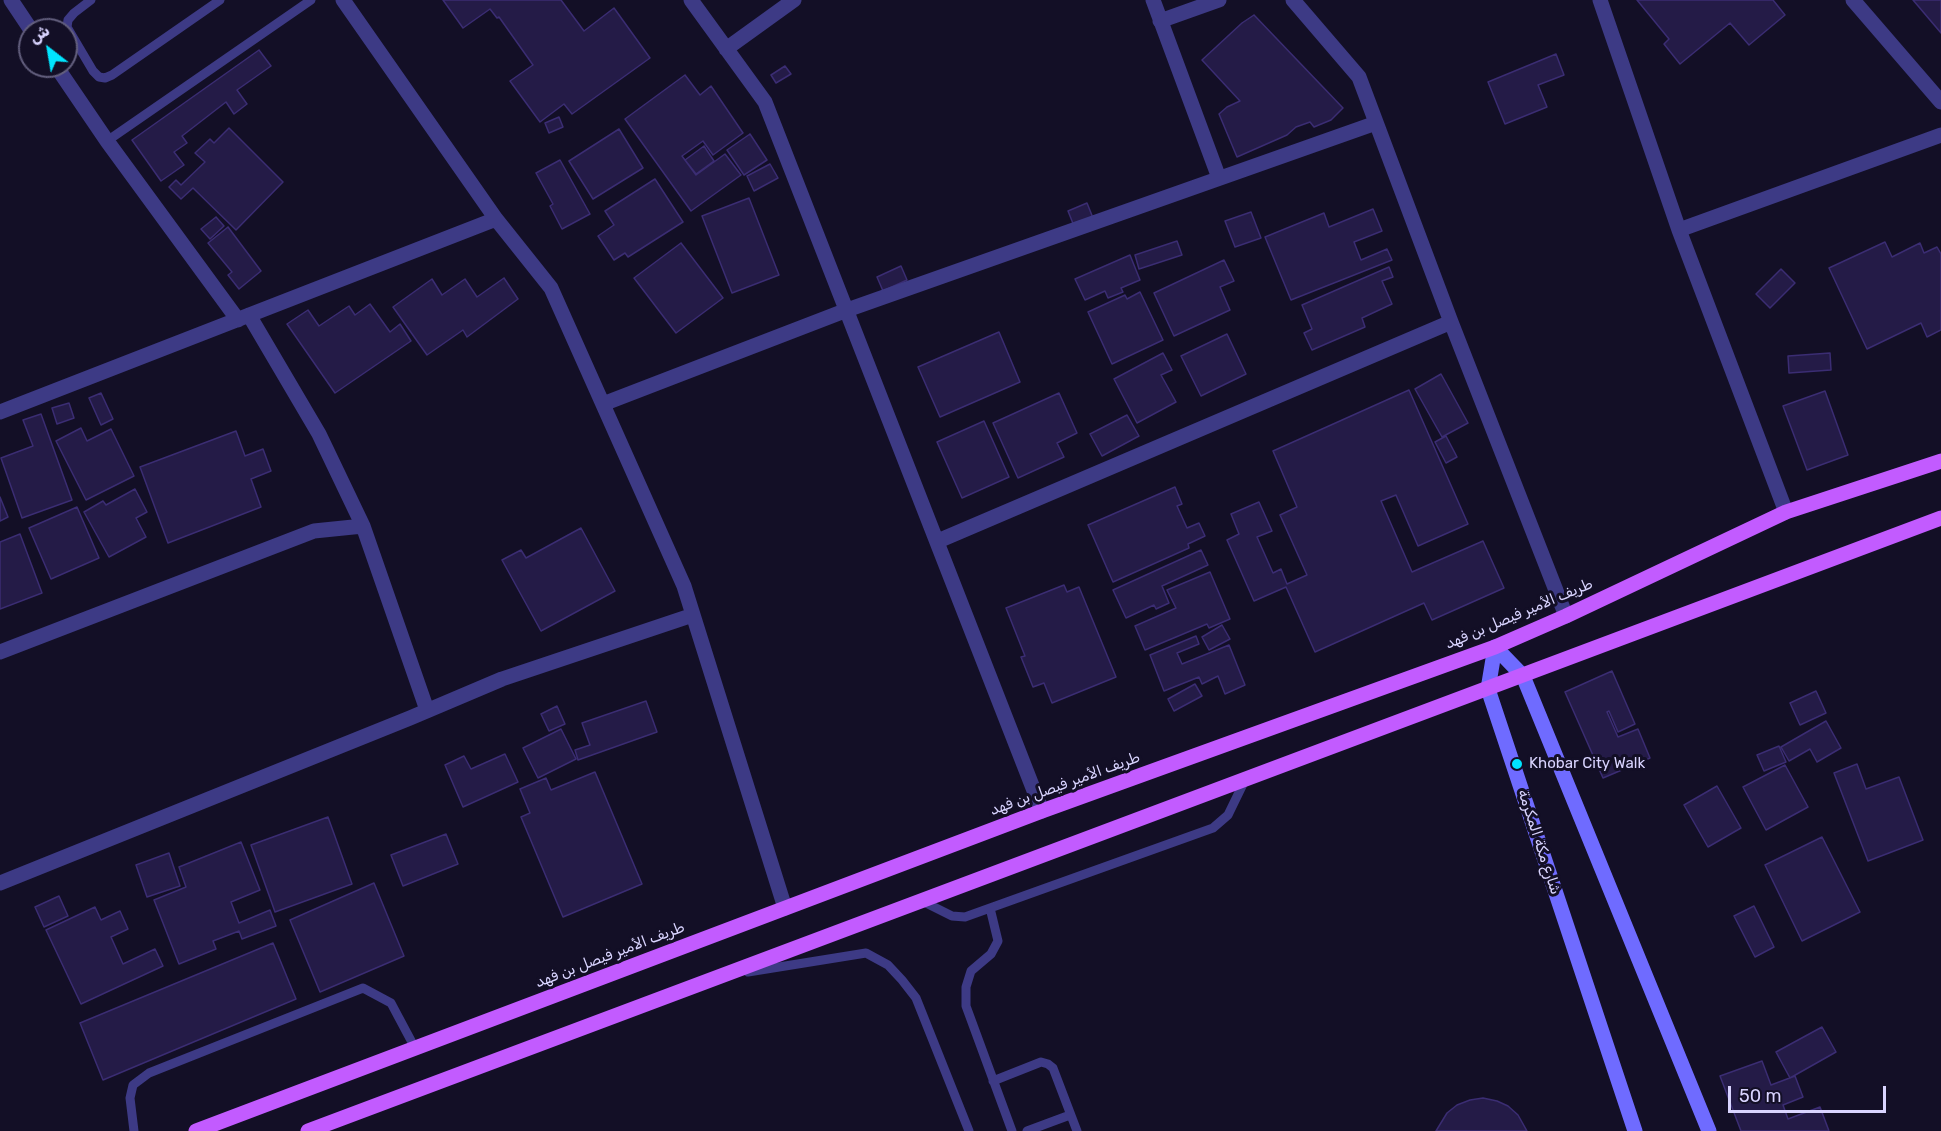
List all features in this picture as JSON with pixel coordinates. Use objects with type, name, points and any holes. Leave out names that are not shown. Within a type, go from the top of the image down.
[{"type":"main road","name":"طريف الأمير فيصل بن فهد","points":[[196,1131],[1042,811],[1496,647],[1786,512],[1941,460]]},
{"type":"main road","points":[[308,1131],[1941,518]]},
{"type":"main road","points":[[1496,647],[1523,676],[1709,1131]]},
{"type":"main road","name":"شارع مكة المكرمة","points":[[1496,647],[1488,689],[1635,1131]]},
{"type":"street","points":[[343,0],[496,219],[551,288],[684,586],[785,908]]},
{"type":"street","points":[[691,0],[765,102],[1042,811]]},
{"type":"street","points":[[726,49],[794,0]]},
{"type":"street","points":[[1153,0],[1220,178]]},
{"type":"street","points":[[1160,21],[1219,0]]},
{"type":"street","points":[[1293,0],[1359,77],[1451,322],[1566,616]]},
{"type":"street","points":[[1600,0],[1679,230],[1786,512]]},
{"type":"street","points":[[1853,0],[1941,102]]},
{"type":"street","points":[[17,2],[25,18]]},
{"type":"street","points":[[64,78],[107,141],[243,317],[319,434],[363,526],[427,710]]},
{"type":"street","points":[[603,404],[847,310],[1376,123]]},
{"type":"street","points":[[1679,230],[1941,135]]},
{"type":"street","points":[[0,412],[496,219]]},
{"type":"street","points":[[938,541],[1451,322]]},
{"type":"street","points":[[0,652],[314,531],[363,526]]},
{"type":"street","points":[[0,883],[502,678],[693,615]]},
{"type":"lane","points":[[92,0],[74,12],[68,20],[68,27],[93,71],[99,77],[105,78],[220,0]]},
{"type":"lane","points":[[107,141],[311,0]]},
{"type":"lane","points":[[921,902],[952,916],[965,917],[1213,828],[1228,816],[1245,780]]},
{"type":"lane","points":[[990,908],[998,941],[991,954],[971,971],[966,987],[966,1006],[1012,1131]]},
{"type":"lane","points":[[724,975],[866,953],[888,965],[916,998],[969,1131]]},
{"type":"lane","points":[[134,1131],[130,1098],[134,1085],[149,1073],[363,988],[391,1003],[415,1048]]},
{"type":"lane","points":[[993,1081],[1041,1062],[1048,1064],[1053,1068],[1077,1131]]},
{"type":"lane","points":[[1027,1131],[1070,1115]]},
{"type":"building","points":[[443,0],[561,0],[584,31],[614,8],[650,58],[572,114],[564,104],[540,122],[510,81],[533,65],[499,17],[497,18],[490,9],[463,28]]},
{"type":"building","points":[[1637,0],[1773,0],[1785,15],[1749,45],[1730,23],[1680,64],[1664,44],[1669,39]]},
{"type":"building","points":[[1913,0],[1941,0],[1941,33]]},
{"type":"building","points":[[1254,15],[1343,108],[1331,120],[1314,127],[1310,122],[1296,127],[1287,135],[1237,157],[1219,114],[1240,101],[1202,60],[1242,23]]},
{"type":"building","points":[[259,50],[271,66],[237,90],[247,104],[234,114],[226,102],[182,136],[187,143],[174,152],[184,165],[161,181],[132,140]]},
{"type":"building","points":[[1556,54],[1564,75],[1538,85],[1547,107],[1505,124],[1488,82]]},
{"type":"building","points":[[785,66],[791,74],[776,83],[771,75]]},
{"type":"building","points":[[685,75],[700,95],[711,86],[743,133],[713,155],[703,141],[682,156],[696,175],[725,154],[741,175],[691,211],[625,119]]},
{"type":"building","points":[[559,117],[563,127],[549,133],[545,123]]},
{"type":"building","points":[[229,128],[283,182],[236,230],[193,188],[181,199],[169,187],[176,180],[181,185],[205,162],[195,153],[210,139],[214,143]]},
{"type":"building","points":[[619,129],[643,168],[593,199],[569,161]]},
{"type":"building","points":[[750,134],[767,160],[744,175],[727,150]]},
{"type":"building","points":[[704,146],[714,161],[696,174],[685,160]]},
{"type":"building","points":[[560,160],[590,214],[562,229],[550,206],[553,204],[536,173]]},
{"type":"building","points":[[770,164],[778,178],[754,191],[747,176]]},
{"type":"building","points":[[655,179],[683,222],[628,257],[625,253],[614,260],[598,236],[614,225],[605,211]]},
{"type":"building","points":[[749,198],[779,275],[732,293],[702,216]]},
{"type":"building","points":[[1087,203],[1093,218],[1074,226],[1068,211]]},
{"type":"building","points":[[1373,209],[1382,231],[1354,242],[1361,260],[1387,249],[1392,260],[1291,300],[1265,237],[1324,213],[1329,227]]},
{"type":"building","points":[[1251,212],[1261,238],[1235,247],[1225,221]]},
{"type":"building","points":[[216,217],[224,226],[210,239],[201,229]]},
{"type":"building","points":[[228,227],[261,271],[239,289],[228,275],[232,272],[208,243]]},
{"type":"building","points":[[1177,241],[1182,255],[1139,269],[1135,255]]},
{"type":"building","points":[[1885,242],[1892,257],[1920,243],[1924,253],[1937,247],[1941,254],[1941,330],[1927,337],[1921,323],[1867,349],[1829,268]]},
{"type":"building","points":[[681,243],[723,298],[676,333],[634,278]]},
{"type":"building","points":[[1130,255],[1140,280],[1121,288],[1123,292],[1108,298],[1105,291],[1085,300],[1075,279]]},
{"type":"building","points":[[1224,260],[1234,281],[1220,287],[1230,310],[1174,336],[1154,293]]},
{"type":"building","points":[[901,266],[907,280],[883,291],[877,277]]},
{"type":"building","points":[[1389,267],[1393,277],[1382,281],[1392,304],[1362,318],[1365,327],[1312,350],[1304,333],[1312,329],[1302,305]]},
{"type":"building","points":[[1781,269],[1795,283],[1770,308],[1756,294]]},
{"type":"building","points":[[504,278],[518,299],[467,337],[463,330],[427,355],[393,307],[432,279],[442,295],[465,279],[477,297]]},
{"type":"building","points":[[1140,292],[1163,340],[1112,364],[1088,312],[1125,295],[1127,299]]},
{"type":"building","points":[[370,304],[390,332],[400,324],[411,341],[335,393],[287,324],[308,310],[319,326],[349,306],[355,315]]},
{"type":"building","points":[[999,332],[1020,382],[940,417],[918,367]]},
{"type":"building","points":[[1227,334],[1246,374],[1201,396],[1181,356]]},
{"type":"building","points":[[1163,353],[1172,370],[1161,375],[1176,402],[1137,423],[1114,379]]},
{"type":"building","points":[[1830,353],[1831,370],[1789,373],[1788,356]]},
{"type":"building","points":[[1441,374],[1468,423],[1442,437],[1415,389]]},
{"type":"building","points":[[1409,390],[1468,524],[1418,546],[1396,495],[1381,501],[1412,572],[1483,541],[1504,588],[1432,620],[1424,603],[1315,652],[1286,587],[1254,601],[1227,540],[1239,534],[1231,514],[1259,502],[1272,531],[1257,537],[1273,573],[1281,569],[1287,584],[1307,575],[1280,515],[1297,507],[1273,451]]},
{"type":"building","points":[[1825,391],[1848,455],[1807,470],[1783,406]]},
{"type":"building","points":[[101,393],[113,419],[101,425],[89,398]]},
{"type":"building","points":[[1059,393],[1077,433],[1057,443],[1064,457],[1018,478],[993,423]]},
{"type":"building","points":[[69,403],[74,418],[57,424],[52,408]]},
{"type":"building","points":[[41,414],[72,500],[22,518],[1,458],[33,446],[23,420]]},
{"type":"building","points":[[1127,415],[1139,436],[1102,456],[1090,434]]},
{"type":"building","points":[[984,421],[1009,477],[962,498],[937,442]]},
{"type":"building","points":[[81,428],[87,441],[111,429],[134,476],[86,500],[56,441]]},
{"type":"building","points":[[236,431],[245,456],[263,449],[271,471],[251,479],[261,507],[168,543],[140,467]]},
{"type":"building","points":[[1446,436],[1457,457],[1446,463],[1435,442]]},
{"type":"building","points":[[1175,487],[1182,504],[1177,506],[1187,528],[1199,523],[1205,536],[1188,544],[1189,548],[1113,582],[1088,525]]},
{"type":"building","points":[[135,489],[147,512],[136,518],[146,537],[109,557],[84,512],[103,501],[106,505]]},
{"type":"building","points":[[0,497],[8,517],[0,521]]},
{"type":"building","points":[[77,507],[99,558],[51,579],[29,528]]},
{"type":"building","points":[[581,528],[615,591],[541,631],[502,560],[521,550],[526,558]]},
{"type":"building","points":[[20,534],[42,593],[0,609],[0,542]]},
{"type":"building","points":[[1201,550],[1208,565],[1162,586],[1169,603],[1156,609],[1154,605],[1126,618],[1113,590]]},
{"type":"building","points":[[1210,572],[1230,619],[1209,628],[1207,624],[1145,650],[1135,626],[1176,608],[1167,590]]},
{"type":"building","points":[[1064,585],[1067,592],[1079,587],[1116,677],[1052,703],[1044,683],[1033,687],[1021,657],[1025,656],[1006,608]]},
{"type":"building","points":[[1222,625],[1230,639],[1209,650],[1202,637]]},
{"type":"building","points":[[1196,636],[1199,644],[1177,653],[1182,664],[1229,645],[1245,685],[1225,694],[1218,676],[1202,684],[1199,677],[1164,691],[1150,655]]},
{"type":"building","points":[[1612,671],[1635,724],[1618,732],[1609,711],[1607,712],[1618,737],[1638,729],[1650,758],[1603,778],[1565,692]]},
{"type":"building","points":[[1195,684],[1202,696],[1174,711],[1168,699]]},
{"type":"building","points":[[1816,691],[1826,713],[1800,725],[1790,703]]},
{"type":"building","points":[[646,701],[657,732],[578,760],[575,750],[590,745],[582,723]]},
{"type":"building","points":[[557,706],[565,724],[549,731],[541,714]]},
{"type":"building","points":[[1826,721],[1841,748],[1817,762],[1810,749],[1789,761],[1781,747]]},
{"type":"building","points":[[561,729],[576,759],[538,778],[523,748]]},
{"type":"building","points":[[1779,746],[1786,762],[1764,771],[1757,755]]},
{"type":"building","points":[[505,754],[518,782],[463,807],[445,765],[464,756],[471,769]]},
{"type":"building","points":[[1857,764],[1866,789],[1899,777],[1923,840],[1868,861],[1834,773]]},
{"type":"building","points":[[1785,765],[1808,807],[1766,830],[1743,787]]},
{"type":"building","points":[[595,772],[642,884],[563,917],[521,817],[530,813],[520,789],[546,778],[551,790]]},
{"type":"building","points":[[1717,786],[1741,828],[1708,847],[1684,805]]},
{"type":"building","points":[[328,817],[352,884],[275,912],[251,845]]},
{"type":"building","points":[[446,834],[458,864],[403,886],[391,855]]},
{"type":"building","points":[[1822,837],[1860,912],[1802,941],[1765,865]]},
{"type":"building","points":[[241,842],[260,890],[231,902],[239,923],[270,910],[276,926],[242,939],[239,931],[213,941],[216,949],[179,964],[154,900],[186,887],[179,867]]},
{"type":"building","points":[[169,853],[180,886],[147,897],[136,865]]},
{"type":"building","points":[[374,883],[404,956],[320,992],[290,920]]},
{"type":"building","points":[[59,896],[68,916],[44,927],[35,907]]},
{"type":"building","points":[[1754,906],[1774,947],[1755,957],[1734,916]]},
{"type":"building","points":[[95,907],[101,920],[120,911],[128,929],[111,937],[123,964],[155,949],[163,966],[81,1004],[46,930]]},
{"type":"building","points":[[273,943],[296,999],[103,1080],[80,1023]]},
{"type":"building","points":[[1822,1027],[1836,1052],[1790,1078],[1776,1052]]},
{"type":"building","points":[[1762,1061],[1771,1085],[1795,1076],[1803,1097],[1783,1105],[1788,1119],[1820,1107],[1829,1131],[1741,1131],[1720,1076]]},
{"type":"building","points":[[1483,1098],[1508,1106],[1518,1115],[1527,1131],[1436,1131],[1447,1113],[1457,1105]]},
{"type":"place","name":"Khobar City Walk","points":[[1517,764]]}]
